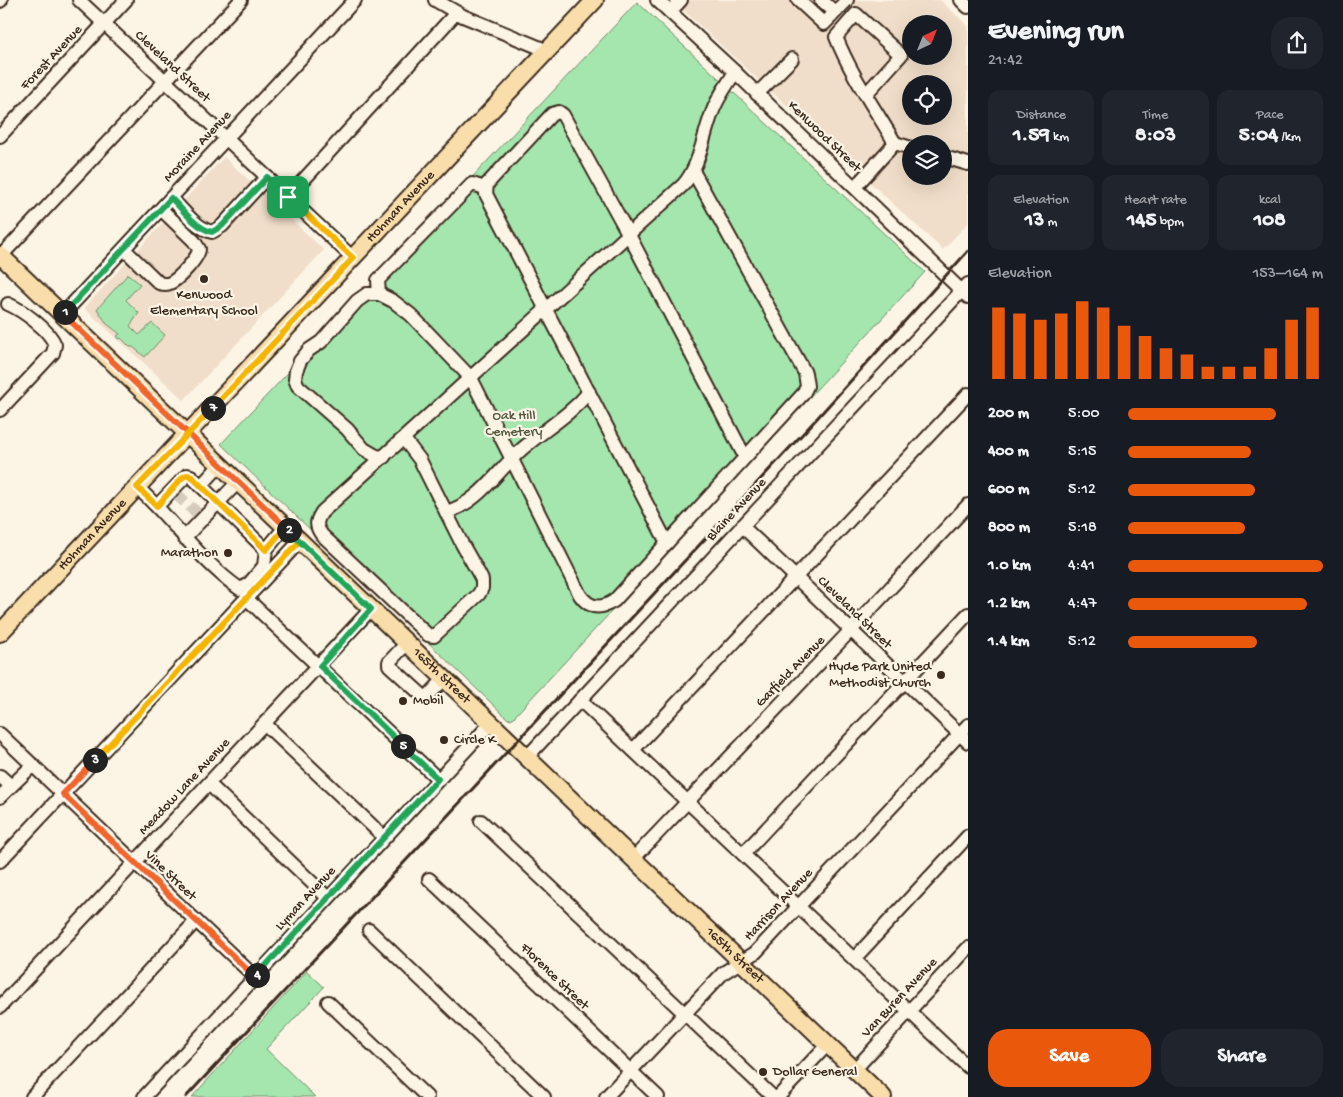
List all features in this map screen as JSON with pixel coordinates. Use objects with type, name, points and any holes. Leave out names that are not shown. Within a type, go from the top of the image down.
[{"type":"main road","name":"Hohman Avenue","points":[[0,633],[595,0]]},
{"type":"main road","name":"165th Street","points":[[0,255],[883,1097]]},
{"type":"street","name":"Cleveland Street","points":[[79,0],[353,258]]},
{"type":"street","name":"Forest Avenue","points":[[0,136],[126,0]]},
{"type":"street","points":[[0,255],[241,0]]},
{"type":"street","name":"Moraine Avenue","points":[[63,314],[355,0]]},
{"type":"street","points":[[435,0],[456,13],[548,51]]},
{"type":"street","name":"Kenwood Street","points":[[657,0],[966,290]]},
{"type":"street","points":[[670,12],[682,0]]},
{"type":"street","points":[[798,0],[824,24],[847,0]]},
{"type":"street","points":[[821,0],[835,12]]},
{"type":"street","points":[[961,0],[968,7]]},
{"type":"street","points":[[288,197],[456,13]]},
{"type":"street","points":[[866,94],[901,55],[856,14],[836,37],[845,59],[895,143],[902,145]]},
{"type":"street","points":[[757,94],[792,59]]},
{"type":"street","points":[[404,439],[420,460],[482,580],[482,588],[478,594],[434,636],[428,635],[318,529],[318,518],[322,512],[678,190],[693,171],[712,111],[735,72]]},
{"type":"street","points":[[667,542],[486,194],[485,188],[491,179],[552,114],[559,112],[562,115],[629,236],[745,457]]},
{"type":"street","points":[[855,187],[895,143]]},
{"type":"street","points":[[952,159],[968,164]]},
{"type":"street","points":[[384,457],[376,456],[364,449],[347,429],[298,386],[295,379],[300,361],[309,350],[321,342],[357,301],[367,294],[379,294],[410,315],[471,378],[580,595],[590,605],[598,607],[605,606],[614,601],[803,394],[807,386],[805,373],[693,171]]},
{"type":"street","points":[[171,198],[200,226],[212,232],[222,226],[267,177]]},
{"type":"street","points":[[379,294],[378,280],[472,184],[485,188]]},
{"type":"street","points":[[124,249],[159,282],[164,284],[173,282],[196,258],[199,250],[194,240],[160,209]]},
{"type":"street","name":"Blaine Avenue","points":[[527,757],[742,526],[966,290]]},
{"type":"street","points":[[0,410],[53,353],[55,345],[49,336],[17,308],[3,301]]},
{"type":"street","points":[[446,512],[457,509],[465,504],[523,448],[563,418],[590,392]]},
{"type":"street","points":[[634,750],[968,394]]},
{"type":"street","points":[[201,486],[220,465]]},
{"type":"street","points":[[157,506],[174,492],[187,475],[191,476],[266,550]]},
{"type":"street","points":[[184,538],[200,516],[219,503],[238,482]]},
{"type":"street","points":[[137,487],[157,506],[184,538],[240,589],[248,585],[264,566],[266,550],[285,527]]},
{"type":"street","name":"Garfield Avenue","points":[[633,859],[968,504]]},
{"type":"street","name":"Cleveland Street","points":[[742,526],[905,682],[965,734]]},
{"type":"street","points":[[0,860],[300,541]]},
{"type":"street","points":[[246,598],[438,779]]},
{"type":"street","name":"Meadow Lane Avenue","points":[[0,1007],[320,666],[371,609]]},
{"type":"street","points":[[743,854],[968,614]]},
{"type":"street","points":[[407,643],[389,662],[389,665],[423,696],[428,696],[444,678]]},
{"type":"street","points":[[580,700],[909,1011],[967,1062]]},
{"type":"street","name":"Lyman Avenue","points":[[144,1097],[491,723]]},
{"type":"street","points":[[265,724],[384,837]]},
{"type":"street","name":"Harrison Avenue","points":[[606,1097],[723,973],[756,953],[965,734]]},
{"type":"street","name":"Vine Street","points":[[2,739],[33,765],[255,977]]},
{"type":"street","points":[[0,797],[33,765]]},
{"type":"street","points":[[0,776],[11,786]]},
{"type":"street","points":[[209,784],[328,898]]},
{"type":"street","points":[[481,821],[773,1097]]},
{"type":"street","points":[[854,959],[968,836]]},
{"type":"street","name":"Florence Street","points":[[429,879],[658,1097]]},
{"type":"street","points":[[32,1097],[196,921]]},
{"type":"street","points":[[369,930],[544,1097]]},
{"type":"street","name":"Van Buren Avenue","points":[[855,1069],[968,948]]},
{"type":"street","points":[[328,1002],[428,1097]]},
{"type":"street","points":[[778,1097],[828,1044]]},
{"type":"shaded area","points":[[672,0],[940,0],[968,26],[968,223],[943,250]]},
{"type":"shaded area","name":"Kenwood Elementary School","points":[[224,157],[324,250],[184,400],[84,308]]},
{"type":"green space","name":"Oak Hill Cemetery","points":[[637,2],[925,272],[513,718],[508,719],[221,444]]},
{"type":"green space","points":[[128,274],[140,284],[126,300],[139,313],[130,326],[139,335],[152,323],[165,335],[145,357],[121,338],[119,339],[117,336],[120,334],[107,324],[97,309]]},
{"type":"green space","points":[[307,971],[324,987],[266,1049],[315,1097],[192,1097]]},
{"type":"tunnel","points":[[176,494],[197,513]]},
{"type":"railway","points":[[186,1097],[810,426],[968,251]]},
{"type":"place","name":"Kenwood Elementary School","points":[[204,279]]},
{"type":"place","name":"Marathon","points":[[228,553]]},
{"type":"place","name":"Hyde Park United Methodist Church","points":[[941,675]]},
{"type":"place","name":"Mobil","points":[[403,701]]},
{"type":"place","name":"Circle K","points":[[444,740]]},
{"type":"place","name":"Dollar General","points":[[763,1072]]},
{"type":"route","points":[[288,197],[267,177],[222,226],[212,232],[200,226],[171,198],[63,314],[188,434],[229,473],[285,527],[300,541],[63,794],[255,977],[438,779],[320,666],[371,609],[285,527],[266,550],[191,476],[183,477],[157,506],[137,487],[188,434],[353,258],[288,197]]}]
